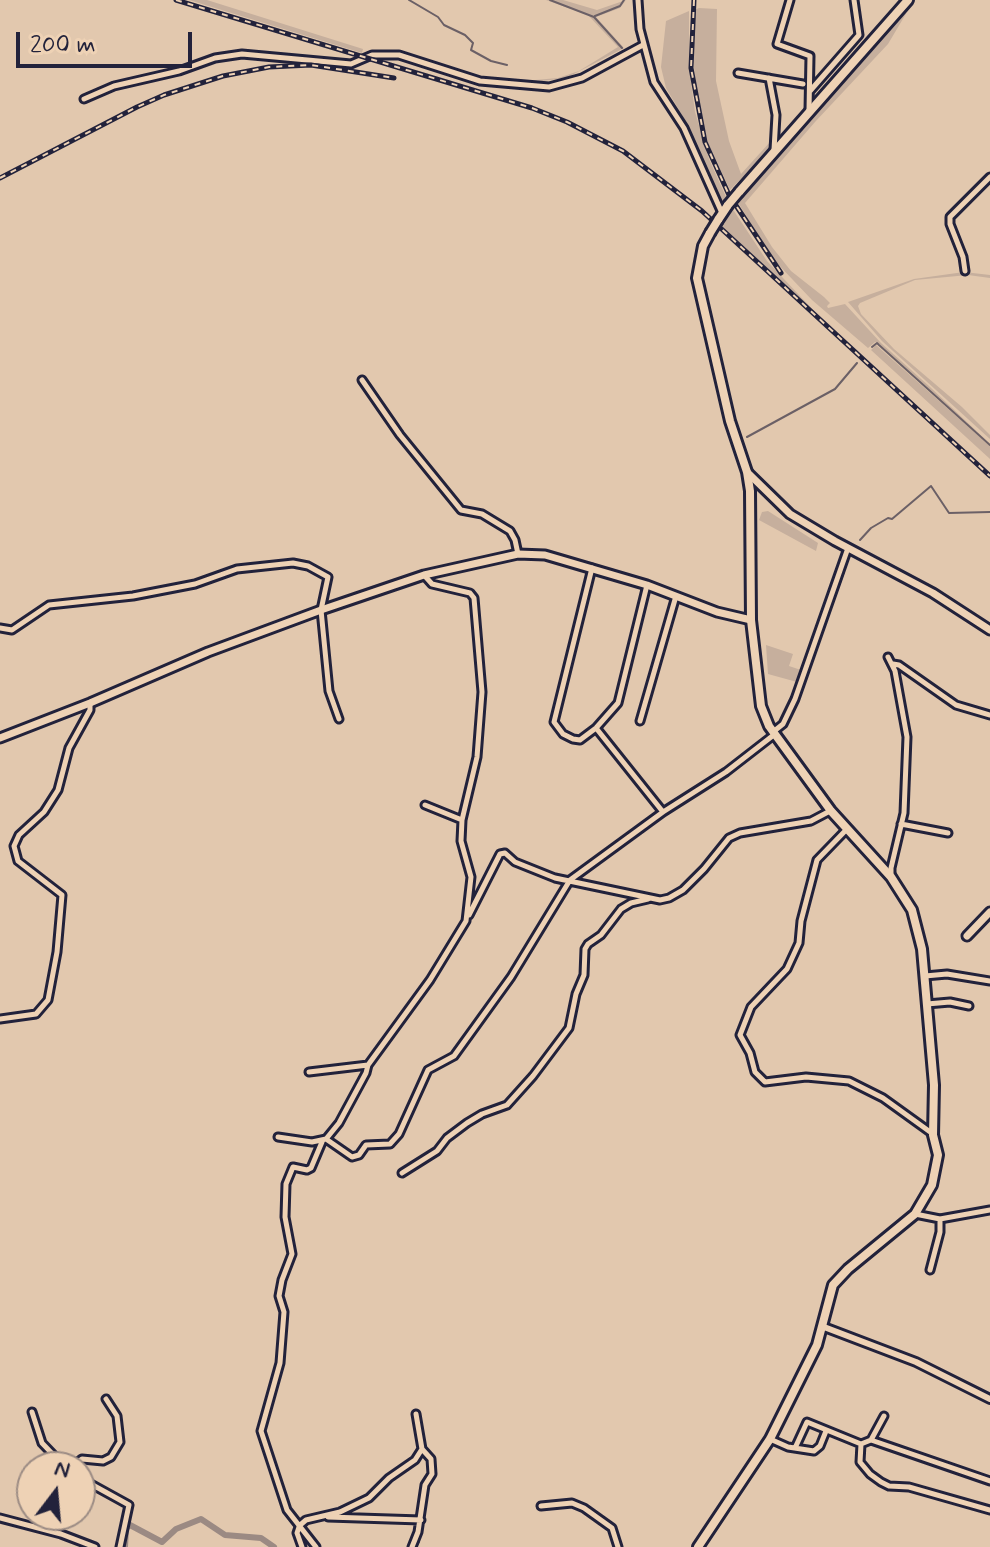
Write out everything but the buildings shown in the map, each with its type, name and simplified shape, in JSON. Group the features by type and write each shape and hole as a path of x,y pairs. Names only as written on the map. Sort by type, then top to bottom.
{"main road":[{"path":"698,1547 770,1439 817,1345 830,1294 837,1280 915,1214 937,1173 925,976 916,923 906,899 891,877 846,830 774,733 764,716 758,695 751,620 747,472 730,421 699,293 698,266 703,246 722,213 908,0"},
{"path":"747,472 790,514 933,593 990,630"},
{"path":"0,738 208,652 321,610 424,575 518,554 545,555 592,568 717,612 751,620"},
{"path":"967,936 990,912"}],"street":[{"path":"638,0 643,45 654,82 684,128 722,213"},
{"path":"790,0 777,44 810,56 809,111"},
{"path":"810,92 859,35 854,0"},
{"path":"84,99 114,86 179,71 215,58 242,54 351,64 372,55 399,55 480,81 549,87 582,78 643,45"},
{"path":"738,73 803,84"},
{"path":"769,78 776,115 774,151"},
{"path":"965,271 950,217 990,177"},
{"path":"362,380 400,435 461,510 482,514 510,531 518,554"},
{"path":"278,1137 324,1140 352,1157 359,1155 366,1145 390,1144 399,1134 428,1070 454,1056 511,977 570,880 663,812 726,772 783,724 795,699 848,548"},
{"path":"0,628 12,630 49,605 133,596 195,584 237,569 293,563 308,566 328,577 321,610 329,691 339,719"},
{"path":"592,568 554,722 563,734 573,739 580,740 596,728 618,703 647,585"},
{"path":"424,575 432,584 470,593 474,598 481,655 481,718 477,757 462,820 461,841 471,877 466,921"},
{"path":"640,721 676,596"},
{"path":"888,657 893,664 907,737 905,795 891,877"},
{"path":"893,664 899,665 956,705 990,715"},
{"path":"0,1019 36,1014 48,1000 57,952 62,895 18,861 14,846 19,835 44,812 58,790 69,748 90,710 90,703"},
{"path":"596,728 663,812"},
{"path":"425,805 462,820"},
{"path":"402,1173 437,1151 447,1138 467,1123 507,1105 533,1076 569,1028 576,994 584,975 585,949 601,935 621,909 631,903 669,898 683,890 729,838 740,833 811,821 831,811"},
{"path":"901,824 948,833"},
{"path":"846,830 817,860 801,921 799,943 787,969 751,1007 740,1035 750,1053 755,1072 765,1082 806,1077 849,1081 883,1098 933,1135"},
{"path":"316,1547 287,1510 261,1431 280,1363 284,1312 279,1296 292,1254 285,1217 286,1184 293,1167 311,1168 324,1140 339,1123 368,1065 430,980 466,921 500,854 505,853 515,862 543,874 649,899"},
{"path":"925,976 947,974 990,981"},
{"path":"927,1004 950,1002 969,1006"},
{"path":"309,1072 368,1065"},
{"path":"915,1214 940,1219 990,1210"},
{"path":"930,1270 940,1232 940,1219"},
{"path":"824,1327 916,1362 990,1399"},
{"path":"96,1460 111,1457 120,1442 117,1416 106,1399"},
{"path":"32,1412 42,1443 50,1451"},
{"path":"412,1547 421,1520 425,1485 432,1474 431,1459 422,1449 416,1414"},
{"path":"795,1448 807,1422 861,1444 871,1440 884,1416"},
{"path":"770,1439 795,1448 818,1450 826,1431"},
{"path":"871,1440 990,1481"},
{"path":"861,1444 859,1456 863,1467 889,1486 909,1487 990,1510"},
{"path":"302,1547 297,1533 306,1520 340,1512 369,1498 389,1478 415,1460 422,1449"},
{"path":"96,1487 129,1505 120,1547"},
{"path":"541,1506 572,1503 584,1508 612,1528 618,1547"},
{"path":"319,1517 421,1520"},
{"path":"0,1518 95,1547"},
{"path":"66,1547 69,1537"}],"shaded area":[{"path":"189,0 207,0 363,49 362,53"},
{"path":"546,0 563,0 597,10 626,0 620,8 596,17 624,48 566,78 524,81 558,78 579,71 618,47 588,15"},
{"path":"913,2 888,44 745,203 772,247 791,271 830,303 828,308 845,304 881,343 990,444 877,342 868,348 812,300 774,260 737,201"},
{"path":"717,9 716,81 729,141 741,174 771,141 775,132 772,147 730,190 708,143 698,102 693,21 694,10"},
{"path":"689,11 689,67 695,112 709,159 726,197 723,200 685,120 666,88 661,67 666,21"},
{"path":"732,208 767,261 816,313 721,225"},
{"path":"964,272 990,275 990,278 968,275 915,280 858,306 861,314 894,349 962,407 990,435 990,439 882,341 848,302 914,279"},
{"path":"876,345 990,446 990,459 871,350"},
{"path":"768,511 818,543 816,551 759,520 762,512"},
{"path":"766,645 793,654 789,666 801,670 797,682 768,674"}],"waterway":[{"path":"409,0 438,17 444,25 465,35 473,43 471,50 491,61 507,65"},
{"path":"550,0 594,17 622,48"},
{"path":"595,16 620,6 624,0"},
{"path":"872,347 877,343 990,445"},
{"path":"747,437 835,389 857,363"},
{"path":"860,540 871,528 888,518 892,519 931,486 949,513 990,512"},
{"path":"799,695 844,572"},
{"path":"791,715 797,701"},
{"path":"125,1547 126,1528 130,1525 162,1542 176,1529 201,1519 225,1535 261,1538 274,1547"},
{"path":"415,1547 419,1542"}],"railway":[{"path":"176,0 532,108 623,151 702,211 990,476"},
{"path":"694,0 691,68 705,142 729,195 781,273"},
{"path":"0,178 137,107 223,76 269,67 311,65 394,78"}]}
